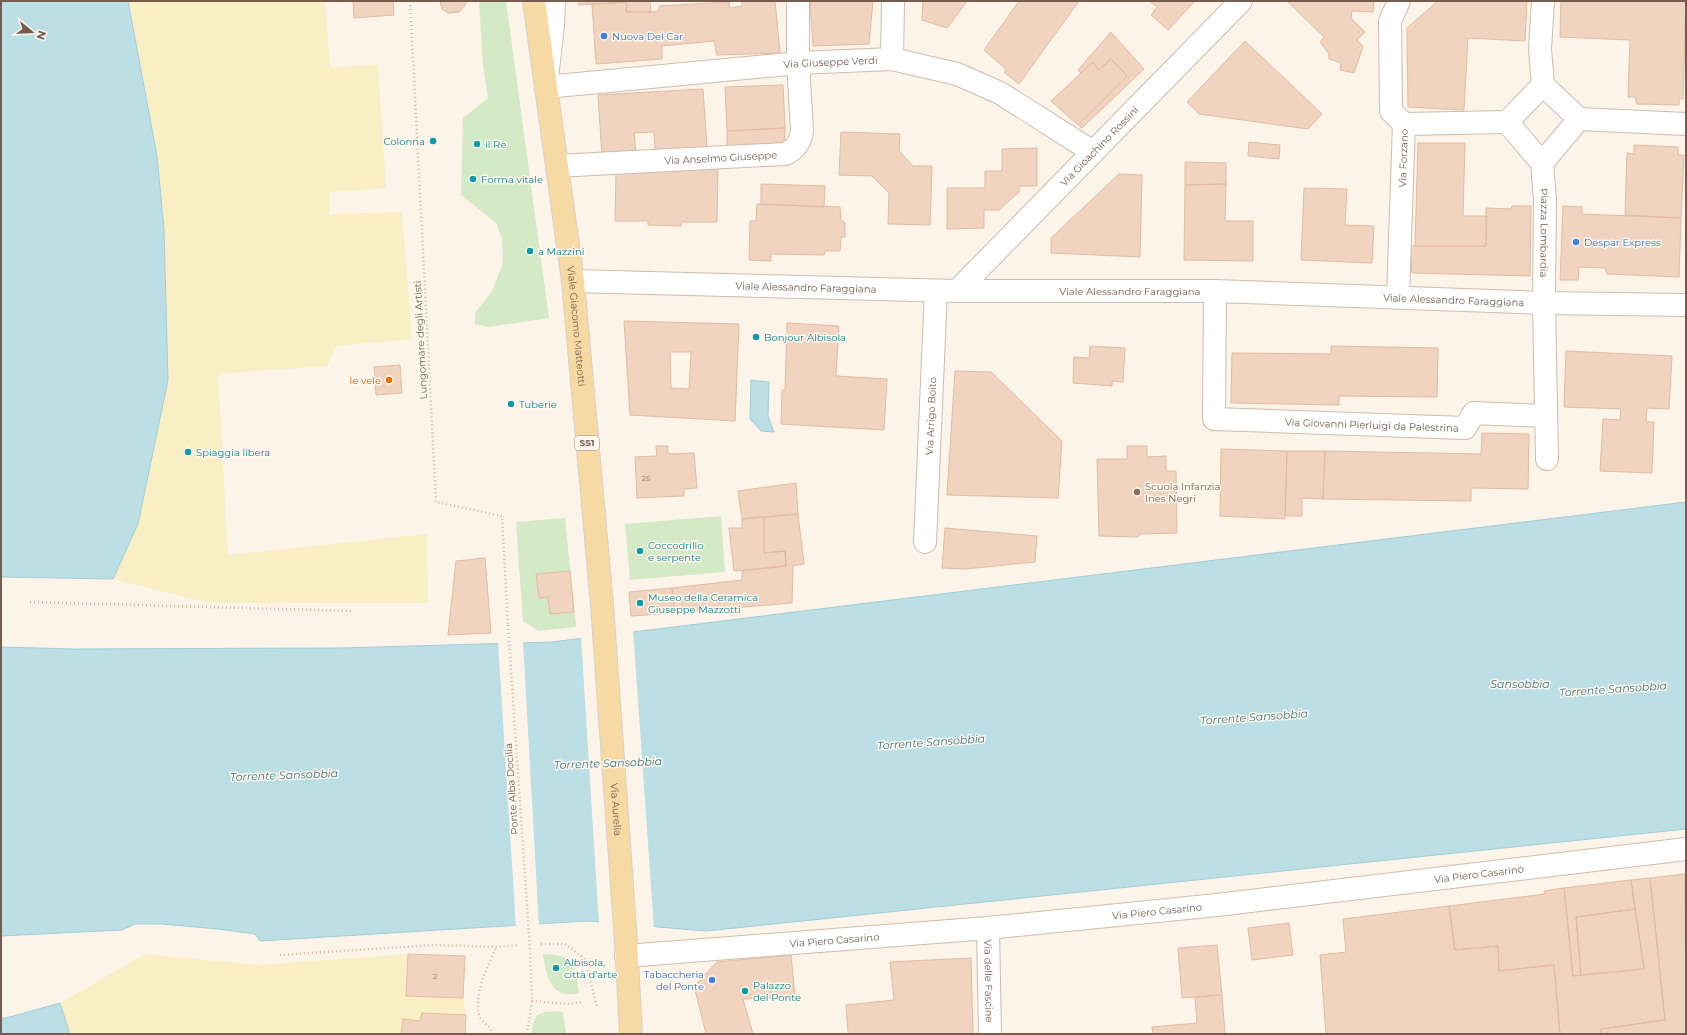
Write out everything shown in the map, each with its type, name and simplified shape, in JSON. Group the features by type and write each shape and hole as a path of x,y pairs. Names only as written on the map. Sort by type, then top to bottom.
{"main road":[{"name":"Viale Giacomo Matteotti","path":"534,1 573,281 602,605"},
{"name":"Via Aurelia","path":"602,605 626,949"},
{"name":"SS1","path":"626,949 631,1034"}],"street":[{"path":"546,86 553,25 554,1"},
{"name":"Via Anselmo Giuseppe","path":"557,166 785,154 792,151 801,138 802,130 798,63 798,1"},
{"path":"892,59 893,1"},
{"name":"Via Gioachino Rossini","path":"946,291 1093,152 1241,1"},
{"name":"Via Forzano","path":"1398,297 1404,124 1391,111 1390,21 1399,1"},
{"path":"1543,1 1540,48 1543,85 1578,119 1686,124"},
{"name":"Via Giuseppe Verdi","path":"546,86 798,63 892,59 957,74 1000,93 1093,152"},
{"path":"1404,124 1507,122 1543,85"},
{"path":"1507,122 1542,163 1578,119"},
{"name":"Piazza Lombardia","path":"1542,163 1545,200 1544,303"},
{"name":"Viale Alessandro Faraggiana","path":"573,281 946,291 1215,291 1544,303 1686,305"},
{"name":"Via Arrigo Boito","path":"924,542 946,291"},
{"name":"Via Giovanni Pierluigi da Palestrina","path":"1215,291 1214,419 1465,428 1474,413 1545,416"},
{"path":"1544,303 1546,459"},
{"name":"Via Piero Casarino","path":"626,949 988,928 1217,905 1686,849"},
{"name":"Via delle Fascine","path":"988,928 990,1034"}],"path":[{"name":"Lungomare degli Artisti","path":"410,1 436,502 502,516 508,625"},
{"path":"30,602 353,611"},
{"name":"Ponte Alba Docilia","path":"508,625 530,951 532,1002 527,1034"},
{"path":"540,944 565,944 584,958 597,1006"},
{"path":"280,955 434,945 496,947 517,946"},
{"path":"494,1034 479,1016 478,1002 487,969 496,947"},
{"path":"532,1002 567,1004 582,1002"}],"green space":[{"path":"479,1 506,1 549,318 489,327 475,324 475,313 491,293 503,263 502,239 496,223 461,195 463,118 488,98 483,66"},
{"path":"721,516 725,572 630,580 625,524"},
{"path":"565,518 576,627 538,631 523,621 516,522"},
{"path":"543,954 561,956 572,963 579,993 568,994 555,989 548,978"},
{"path":"545,1012 563,1012 566,1034 532,1034 532,1026 537,1015"}],"sand":[{"path":"128,1 325,1 330,67 378,65 386,188 330,192 329,214 402,212 412,339 336,346 327,366 218,374 228,555 427,534 428,603 208,603 113,579 138,524 168,380 164,230 157,156"},
{"path":"145,954 259,965 408,954 465,956 463,998 466,1015 465,1034 71,1034 60,1003"}],"water":[{"path":"1,1 128,1 157,156 164,230 168,380 138,524 113,579 1,577"},
{"path":"751,380 769,382 768,416 774,432 761,431 750,419"},
{"name":"Sansobbia","path":"1686,502 1686,829 706,931 587,921 260,941 255,934 161,924 135,924 122,930 1,936 1,647 72,649 341,648 552,642"},
{"path":"60,1003 70,1034 1,1034 1,1018 6,1018"}],"pier":[{"path":"633,630 654,929 599,924 581,637"},
{"path":"523,641 539,926 516,928 498,642"}],"building":[{"path":"353,1 393,1 394,15 354,18"},
{"path":"440,1 466,1 466,4 459,12 448,13 442,9"},
{"path":"579,1 650,1 651,12 626,12 627,2 579,5"},
{"path":"742,1 775,1 780,53 717,55 714,41 662,46 662,59 596,64 592,4 627,2 626,12 651,12 659,11 659,6 729,2 730,8 742,6"},
{"path":"810,1 873,1 869,44 813,46"},
{"path":"923,1 967,1 947,28 922,20"},
{"path":"1019,1 1079,1 1019,84 1005,73 1005,68 984,50"},
{"path":"1149,1 1195,1 1168,30 1151,15 1157,7"},
{"path":"1287,1 1374,1 1373,12 1352,11 1351,18 1365,32 1357,40 1363,46 1354,73 1340,70 1341,63 1329,59 1329,54 1320,42 1324,37"},
{"path":"1438,1 1527,1 1525,41 1468,38 1464,110 1408,107 1407,28"},
{"path":"1561,1 1686,1 1683,99 1679,99 1679,105 1637,104 1635,97 1628,97 1630,40 1560,37"},
{"path":"1111,32 1144,69 1082,128 1078,125 1127,76 1111,59 1099,70 1093,62 1081,73 1078,70"},
{"path":"1245,41 1322,114 1308,129 1199,114 1187,102"},
{"path":"1111,59 1127,76 1078,125 1051,101 1093,62 1099,70"},
{"path":"783,85 785,128 727,131 725,87"},
{"path":"703,89 707,149 655,152 654,132 634,133 636,153 602,156 598,95"},
{"path":"785,128 785,145 727,146 727,131"},
{"path":"841,132 900,134 899,151 913,166 932,166 930,225 888,224 889,193 872,176 839,175"},
{"path":"1249,142 1280,145 1279,159 1248,156"},
{"path":"1418,143 1465,143 1463,216 1487,216 1486,246 1415,246"},
{"path":"1634,145 1678,147 1678,155 1684,155 1681,218 1625,215 1627,153 1634,154"},
{"path":"1037,148 1037,186 1019,186 1019,192 999,210 984,210 984,228 947,229 947,188 985,188 985,171 1002,171 1002,149"},
{"path":"1185,162 1226,163 1226,184 1185,185"},
{"path":"718,166 717,222 682,222 681,226 648,225 648,221 615,221 616,172"},
{"path":"1119,174 1142,175 1140,257 1051,253 1051,238"},
{"path":"761,184 825,186 824,207 761,204"},
{"path":"1226,184 1225,221 1253,221 1253,261 1184,260 1185,185"},
{"path":"1304,188 1347,189 1345,225 1374,226 1372,263 1301,260"},
{"path":"757,204 840,207 841,220 845,223 845,237 841,237 840,251 825,251 824,255 771,254 771,261 749,260 750,221 756,221"},
{"path":"1512,206 1531,206 1530,276 1412,273 1409,246 1486,246 1486,208 1511,209"},
{"path":"1563,206 1582,207 1582,214 1681,218 1679,277 1607,274 1605,268 1579,267 1578,280 1560,280"},
{"path":"624,321 739,324 735,421 630,415","holes":["670,352 691,352 689,389 671,388"]},
{"path":"787,323 839,326 836,376 887,379 884,430 781,424 782,390 785,390"},
{"path":"1090,346 1125,348 1123,382 1112,381 1112,386 1073,383 1074,357 1089,358"},
{"path":"1331,346 1438,348 1437,397 1339,396 1339,405 1231,403 1232,353 1331,354"},
{"path":"1566,351 1672,356 1669,409 1647,408 1646,422 1654,422 1652,473 1600,471 1603,419 1620,420 1621,409 1564,407"},
{"path":"400,365 402,393 376,395 374,367"},
{"path":"955,371 991,372 1062,441 1058,498 947,495"},
{"path":"1482,433 1529,434 1528,489 1471,488 1471,501 1323,499 1325,451 1481,454"},
{"path":"656,446 668,446 668,454 694,453 697,488 684,489 684,496 637,498 635,457 657,456"},
{"path":"1127,446 1147,446 1147,457 1166,456 1166,471 1176,471 1177,533 1140,534 1138,537 1099,536 1097,459 1127,459"},
{"path":"1221,449 1287,451 1285,519 1220,516"},
{"path":"1287,451 1325,451 1323,499 1302,498 1302,516 1285,516"},
{"path":"796,483 798,514 742,519 738,491"},
{"path":"798,514 804,564 793,566 792,603 674,613 672,588 742,580 742,571 786,566 785,551 764,553 764,517"},
{"path":"764,517 764,553 785,551 786,566 734,571 729,528 742,528 742,519"},
{"path":"945,528 1037,536 1035,562 965,569 942,568"},
{"path":"485,558 491,633 448,635 456,561"},
{"path":"570,571 574,612 550,614 548,597 539,598 536,574"},
{"path":"672,588 674,613 631,616 629,592"},
{"path":"1685,874 1686,1034 1601,1034 1601,1029 1665,1020 1650,878"},
{"path":"1650,878 1665,1020 1601,1029 1601,1034 1560,1034 1554,965 1499,971 1498,946 1455,950 1449,906 1545,894 1544,891 1564,888 1573,976 1644,969 1631,880"},
{"path":"1631,880 1635,909 1576,917 1581,975 1573,976 1564,888"},
{"path":"1449,906 1455,950 1498,946 1499,971 1554,965 1560,1034 1326,1034 1320,955 1346,952 1343,919"},
{"path":"1635,909 1644,969 1581,975 1576,917"},
{"path":"1289,923 1293,955 1252,960 1248,928"},
{"path":"1217,945 1222,995 1182,998 1178,948"},
{"path":"408,954 465,956 463,998 406,996"},
{"name":"Palazzo del Ponte","path":"791,955 795,997 743,999 753,1034 706,1034 694,986 717,962"},
{"path":"971,958 973,1034 848,1034 846,1005 894,1000 890,962"},
{"path":"1222,995 1225,1034 1153,1034 1152,1027 1197,1023 1195,997"},
{"path":"422,1013 466,1015 465,1034 401,1034 403,1019 420,1021"}],"place":[{"name":"Nuova Del Car","path":"604,36"},
{"name":"Colonna","path":"433,141"},
{"name":"il Re","path":"477,144"},
{"name":"Forma vitale","path":"473,179"},
{"name":"Despar Express","path":"1576,242"},
{"name":"a Mazzini","path":"530,251"},
{"name":"Bonjour Albisola","path":"756,337"},
{"name":"le vele","path":"389,380"},
{"name":"Tuberie","path":"511,404"},
{"name":"Spiaggia libera","path":"188,452"},
{"name":"Scuola Infanzia Ines Negri","path":"1137,492"},
{"name":"Coccodrillo e serpente","path":"640,551"},
{"name":"Museo della Ceramica Giuseppe Mazzotti","path":"640,603"},
{"name":"Albisola, città d'arte","path":"556,968"},
{"name":"Tabaccheria del Ponte","path":"712,980"},
{"name":"Palazzo del Ponte","path":"745,991"}],"water label":[{"name":"Torrente Sansobbia","path":"1613,689"},
{"name":"Torrente Sansobbia","path":"1254,717"},
{"name":"Torrente Sansobbia","path":"931,742"},
{"name":"Torrente Sansobbia","path":"608,763"},
{"name":"Torrente Sansobbia","path":"284,775"}]}
